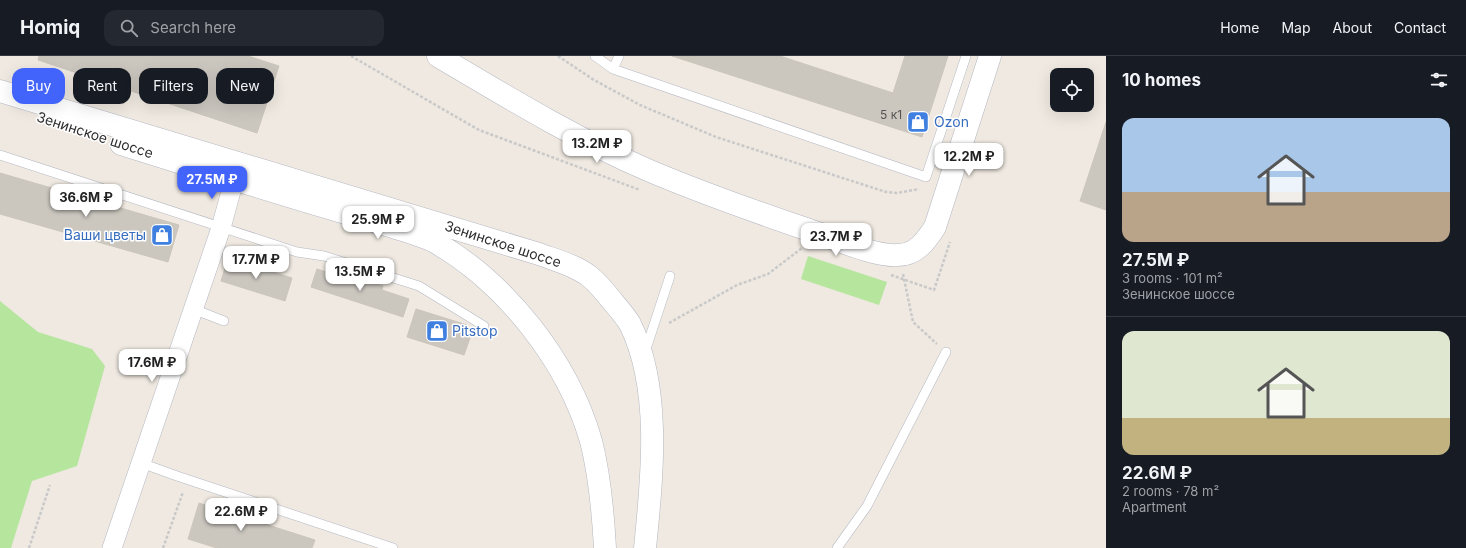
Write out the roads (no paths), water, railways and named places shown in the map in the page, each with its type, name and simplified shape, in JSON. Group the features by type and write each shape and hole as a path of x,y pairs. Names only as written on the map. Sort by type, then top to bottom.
{"main road":[{"path":"438,56 543,118 650,171 760,213 838,240 883,255 900,256 913,252 925,242 935,227 990,56"},
{"name":"Зенинское шоссе","path":"0,91 539,254 572,266 588,276 605,291 629,324 643,359 650,404 653,454 645,548"},
{"name":"Зенинское шоссе","path":"0,105 234,180 401,229 433,241 468,265 512,305 535,333 558,366 590,440 599,479 605,548"}],"street":[{"path":"112,548 221,228 234,180"}],"lane":[{"path":"595,56 613,69 926,177 966,56"},
{"path":"613,69 619,56"},
{"path":"0,155 297,252 324,256 419,286 484,326"},
{"path":"643,359 670,276"},
{"path":"193,309 224,321"},
{"path":"837,548 867,506 946,352"},
{"path":"141,463 393,548"}],"place":[{"name":"Ozon","path":"918,122"},
{"name":"Ваши цветы","path":"162,235"},
{"name":"Pitstop","path":"437,331"}]}
